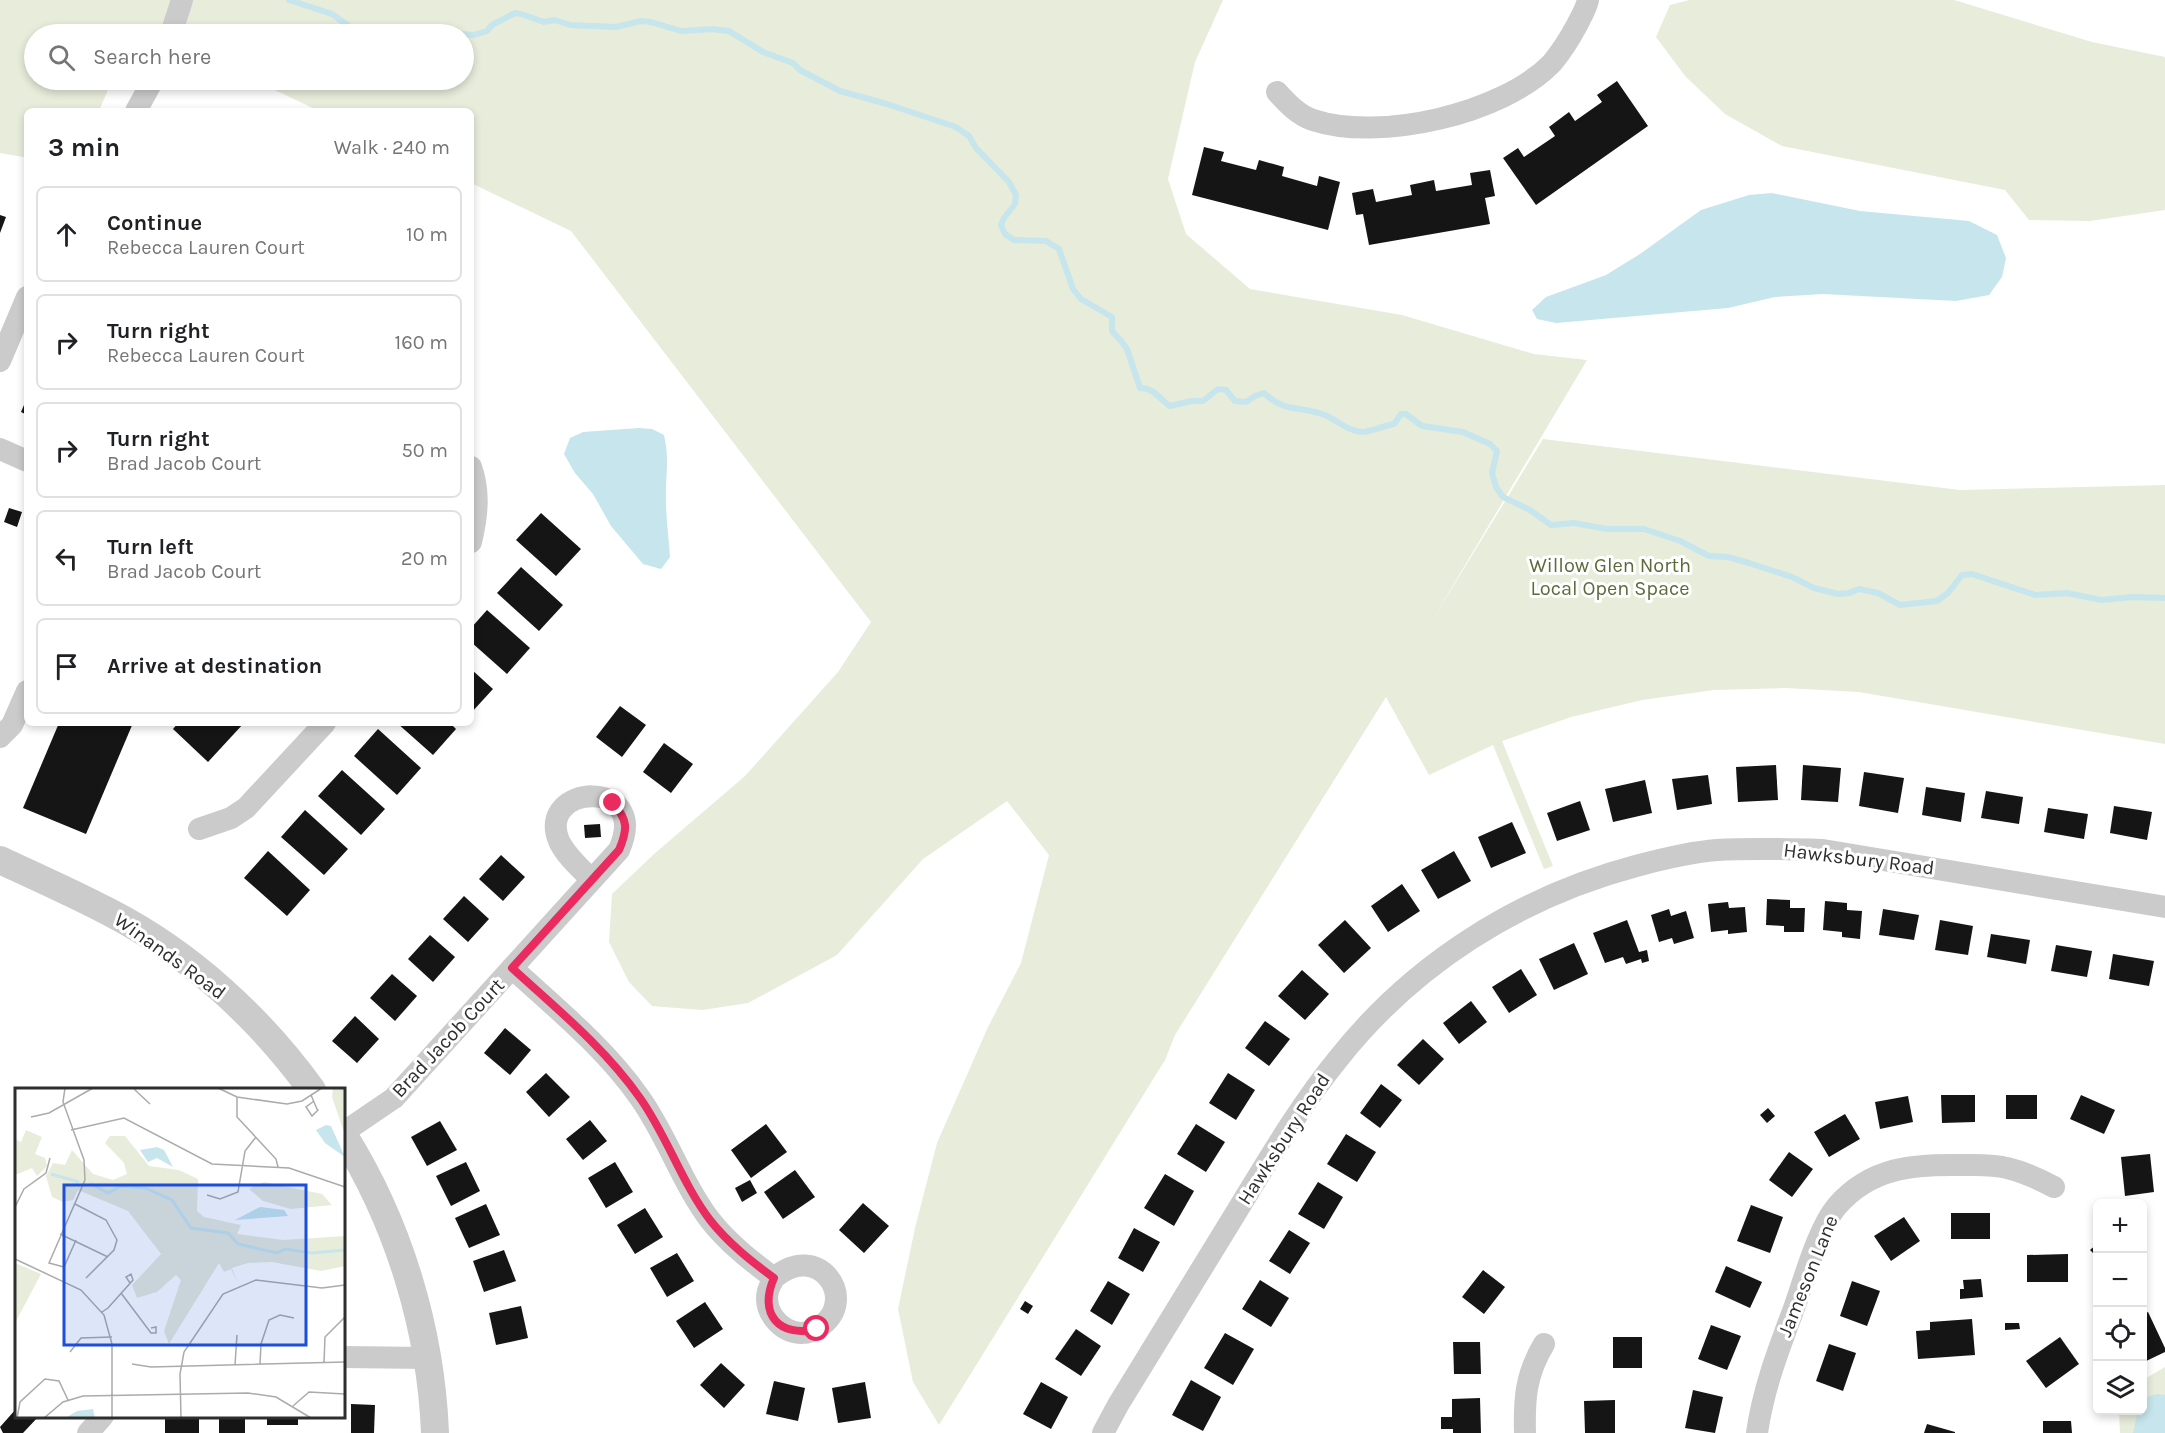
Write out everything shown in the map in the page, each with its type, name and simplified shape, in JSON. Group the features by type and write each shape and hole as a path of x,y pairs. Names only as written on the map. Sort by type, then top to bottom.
{"street":[{"path":"174,24 182,0"},
{"path":"1277,92 1292,107 1310,119 1334,125 1393,126 1417,123 1470,110 1499,98 1529,81 1551,63 1569,41 1588,0"},
{"path":"138,108 148,90"},
{"path":"0,361 24,304"},
{"path":"0,449 24,459"},
{"path":"474,480 477,509 474,526"},
{"path":"0,737 12,725 24,698"},
{"path":"200,829 231,818 246,808 322,726"},
{"name":"Hawksbury Road","path":"1103,1433 1299,1110 1339,1057 1377,1014 1422,972 1467,940 1513,913 1560,891 1650,862 1714,850 1768,848 1833,852 2165,906"},
{"name":"Winands Road","path":"0,860 113,914 189,964 231,999 261,1029 311,1088"},
{"name":"Brad Jacob Court","path":"345,1133 394,1098 592,880"},
{"path":"512,968 620,1071 642,1100 710,1220 732,1243 774,1278"},
{"path":"345,1136 358,1159 400,1254 417,1308 435,1433"},
{"name":"Jameson Lane","path":"1757,1433 1769,1377 1822,1231 1836,1207 1855,1189 1877,1175 1928,1164 2007,1167 2029,1174 2054,1187"},
{"path":"1525,1433 1526,1390 1533,1363 1545,1344"},
{"path":"345,1357 426,1358"},
{"path":"88,1433 101,1418"}],"green space":[{"name":"Willow Glen North Local Open Space","path":"0,0 1223,0 1195,62 1168,179 1186,234 1250,289 1402,315 1534,354 1587,360 1430,624 1543,439 1960,490 2165,485 2165,744 1859,692 1786,688 1714,690 1642,700 1571,717 1502,741 1553,866 1544,869 1493,745 1429,775 1386,697 1175,1035 1165,1060 939,1425 913,1382 898,1309 915,1228 937,1143 988,1027 1021,963 1049,855 1007,801 923,859 837,955 748,1003 702,1010 652,1006 629,982 609,942 612,894 654,854 745,776 838,672 871,622 571,231 474,184 474,108 313,108 273,90 474,90 474,24 24,24 24,90 108,90 100,108 24,108 24,157 0,153"},
{"path":"1689,0 1954,0 2092,42 2165,57 2165,210 2090,221 2029,220 2005,190 1782,146 1725,114 1685,76 1656,37 1670,5"},
{"path":"2165,1367 2165,1433 2120,1433 2119,1415 2147,1415 2147,1378"}],"water":[{"path":"1772,193 1860,211 1969,221 1997,235 2006,258 2002,277 1989,295 1956,301 1823,294 1775,297 1728,308 1556,323 1537,319 1532,310 1546,297 1606,275 1640,254 1701,210 1749,195"},
{"path":"652,429 664,435 666,445 666,508 670,557 661,569 643,564 611,526 593,494 575,473 564,454 570,438 583,432"},
{"path":"2157,1394 2165,1395 2165,1433 2133,1433 2137,1415 2147,1415 2147,1397"}],"building":[{"path":"1617,81 1648,126 1536,205 1503,158 1518,148 1524,157 1555,136 1549,127 1569,112 1575,121 1602,102 1597,95"},
{"path":"1204,147 1224,152 1221,161 1256,170 1259,160 1284,167 1282,176 1317,186 1319,176 1340,182 1328,230 1192,195"},
{"path":"1490,170 1495,196 1485,198 1490,224 1369,245 1363,214 1356,215 1352,193 1373,189 1376,202 1412,195 1410,185 1434,180 1436,191 1472,185 1470,173"},
{"path":"0,215 6,217 0,233"},
{"path":"9,508 22,512 17,527 4,522"},
{"path":"541,513 581,549 556,576 516,540"},
{"path":"521,567 563,605 539,631 497,593"},
{"path":"487,610 530,648 507,674 474,645 474,625"},
{"path":"474,672 493,689 474,710"},
{"path":"620,706 646,725 622,757 596,737"},
{"path":"58,726 132,726 86,834 23,808"},
{"path":"176,726 241,726 208,762 173,729"},
{"path":"400,726 453,726 456,729 433,755"},
{"path":"378,729 421,768 397,795 354,756"},
{"path":"664,743 693,764 671,793 643,772"},
{"path":"1776,765 1778,800 1738,802 1736,767"},
{"path":"1803,765 1841,768 1838,802 1801,800"},
{"path":"342,770 385,809 361,835 318,796"},
{"path":"1864,772 1904,778 1898,813 1859,806"},
{"path":"1708,775 1712,804 1677,810 1672,779"},
{"path":"1645,780 1652,813 1613,822 1605,789"},
{"path":"1926,787 1965,793 1961,822 1922,815"},
{"path":"1986,791 2023,797 2019,824 1981,818"},
{"path":"1580,801 1590,830 1557,841 1547,813"},
{"path":"2114,806 2152,812 2147,840 2110,833"},
{"path":"2048,808 2088,814 2084,839 2044,832"},
{"path":"305,810 348,849 324,875 281,837"},
{"path":"1512,822 1526,853 1491,868 1478,837"},
{"path":"600,824 601,837 585,838 584,825"},
{"path":"268,851 310,890 287,916 244,878"},
{"path":"1454,851 1471,881 1438,899 1421,870"},
{"path":"501,855 525,877 503,901 479,879"},
{"path":"1402,884 1420,911 1388,932 1371,906"},
{"path":"464,896 489,919 468,942 443,919"},
{"path":"1767,899 1790,900 1790,908 1805,908 1804,932 1784,932 1784,926 1766,925"},
{"path":"1825,901 1847,903 1847,910 1862,911 1860,939 1842,937 1842,932 1823,930"},
{"path":"1728,902 1729,908 1745,907 1747,932 1728,934 1728,930 1711,932 1708,904"},
{"path":"1669,909 1671,916 1686,911 1694,938 1674,944 1672,938 1659,942 1651,915"},
{"path":"1883,909 1919,915 1914,940 1879,935"},
{"path":"1345,920 1371,948 1344,973 1318,945"},
{"path":"1627,920 1639,952 1647,950 1649,961 1642,963 1641,959 1626,964 1623,957 1605,963 1593,933"},
{"path":"1940,920 1973,926 1968,955 1935,950"},
{"path":"1991,934 2030,940 2026,964 1987,957"},
{"path":"430,935 455,957 433,982 408,959"},
{"path":"1574,943 1588,974 1554,990 1539,959"},
{"path":"2056,945 2092,951 2087,977 2051,971"},
{"path":"2113,954 2154,961 2149,986 2109,979"},
{"path":"1521,969 1537,995 1509,1013 1492,987"},
{"path":"1302,970 1329,994 1305,1020 1278,996"},
{"path":"392,974 417,996 395,1021 370,998"},
{"path":"1471,1001 1487,1022 1459,1044 1443,1023"},
{"path":"355,1016 379,1039 357,1063 332,1041"},
{"path":"1265,1021 1290,1039 1269,1066 1245,1048"},
{"path":"505,1028 531,1050 510,1075 484,1053"},
{"path":"1423,1039 1444,1059 1419,1085 1397,1065"},
{"path":"546,1073 570,1097 549,1117 526,1092"},
{"path":"1228,1073 1255,1090 1236,1120 1209,1103"},
{"path":"1381,1084 1402,1100 1380,1128 1360,1113"},
{"path":"1941,1095 1975,1095 1975,1122 1942,1123"},
{"path":"2006,1095 2037,1095 2037,1119 2006,1119"},
{"path":"2081,1095 2115,1110 2104,1134 2070,1119"},
{"path":"1908,1096 1913,1122 1880,1129 1875,1102"},
{"path":"1768,1108 1775,1116 1767,1123 1760,1115"},
{"path":"1845,1114 1860,1139 1829,1157 1814,1132"},
{"path":"590,1120 607,1141 583,1160 566,1139"},
{"path":"440,1121 457,1150 427,1166 411,1137"},
{"path":"766,1124 787,1152 751,1178 731,1150"},
{"path":"1196,1124 1225,1142 1206,1172 1177,1154"},
{"path":"1346,1134 1376,1152 1357,1182 1327,1164"},
{"path":"1789,1152 1813,1169 1792,1197 1769,1180"},
{"path":"2150,1154 2154,1192 2125,1196 2121,1157"},
{"path":"466,1162 480,1191 451,1206 436,1176"},
{"path":"615,1162 633,1192 606,1208 588,1178"},
{"path":"795,1170 815,1197 783,1219 764,1192"},
{"path":"1165,1174 1194,1191 1174,1226 1144,1208"},
{"path":"750,1180 757,1193 742,1202 735,1188"},
{"path":"1318,1182 1343,1197 1324,1229 1298,1214"},
{"path":"863,1203 889,1226 864,1253 839,1230"},
{"path":"486,1204 500,1235 469,1248 455,1218"},
{"path":"1751,1205 1783,1217 1770,1253 1737,1241"},
{"path":"645,1208 663,1237 635,1254 617,1225"},
{"path":"1951,1213 1990,1213 1990,1239 1951,1239"},
{"path":"1904,1217 1920,1241 1891,1261 1874,1236"},
{"path":"1134,1228 1160,1242 1143,1272 1118,1258"},
{"path":"1289,1230 1310,1243 1290,1274 1269,1261"},
{"path":"504,1250 516,1281 484,1292 473,1261"},
{"path":"677,1253 694,1281 667,1297 650,1268"},
{"path":"2068,1254 2068,1282 2027,1282 2027,1255"},
{"path":"1726,1266 1762,1282 1750,1308 1715,1292"},
{"path":"1483,1270 1505,1287 1484,1314 1462,1297"},
{"path":"1981,1279 1983,1297 1960,1299 1960,1289 1964,1289 1963,1280"},
{"path":"1260,1280 1289,1298 1271,1327 1242,1309"},
{"path":"1108,1281 1130,1294 1112,1325 1090,1311"},
{"path":"1852,1281 1880,1291 1867,1326 1840,1316"},
{"path":"1025,1301 1033,1306 1028,1314 1020,1309"},
{"path":"705,1302 723,1329 694,1348 676,1321"},
{"path":"521,1306 528,1338 496,1345 489,1313"},
{"path":"2147,1312 2165,1352 2147,1361"},
{"path":"1972,1319 1975,1355 1918,1359 1916,1331 1930,1330 1930,1322"},
{"path":"2005,1323 2019,1323 2020,1329 2005,1330"},
{"path":"1711,1325 1741,1336 1727,1370 1698,1359"},
{"path":"1076,1329 1101,1346 1081,1376 1055,1359"},
{"path":"1225,1333 1254,1349 1233,1385 1204,1368"},
{"path":"1613,1337 1642,1337 1642,1368 1613,1368"},
{"path":"2060,1337 2079,1364 2046,1388 2026,1361"},
{"path":"1453,1342 1480,1342 1481,1374 1454,1374"},
{"path":"1829,1344 1856,1353 1843,1391 1816,1381"},
{"path":"721,1363 745,1385 724,1408 700,1385"},
{"path":"1191,1380 1221,1397 1203,1431 1172,1415"},
{"path":"774,1381 805,1388 798,1421 766,1414"},
{"path":"865,1382 871,1418 838,1423 832,1388"},
{"path":"1041,1382 1068,1397 1051,1429 1023,1414"},
{"path":"1693,1390 1723,1397 1715,1433 1685,1428"},
{"path":"1480,1398 1481,1433 1453,1433 1453,1429 1441,1429 1441,1417 1452,1417 1452,1399"},
{"path":"1615,1400 1615,1433 1585,1433 1584,1401"},
{"path":"351,1404 375,1405 374,1433 351,1433"},
{"path":"15,1410 15,1418 37,1418 23,1433 3,1433 0,1427"},
{"path":"165,1418 199,1418 199,1433 165,1433"},
{"path":"219,1418 245,1418 245,1433 219,1433"},
{"path":"267,1418 298,1418 298,1425 267,1425"},
{"path":"2043,1421 2071,1421 2072,1433 2043,1433"},
{"path":"1927,1424 1955,1432 1955,1433 1924,1433"}],"waterway":[{"path":"289,0 332,14 346,24"},
{"path":"474,35 487,31 492,25 515,13 544,22 555,20 570,25 616,27 641,21 681,31 712,29 729,31 763,52 793,63 800,70 840,91 956,127 969,136 976,148 1009,182 1016,195 1015,204 1001,225 1005,234 1014,240 1046,241 1059,249 1073,289 1081,299 1112,317 1112,331 1127,349 1140,388 1153,392 1170,406 1203,401 1218,389 1226,390 1235,401 1246,402 1264,393 1286,407 1316,412 1348,428 1363,432 1394,424 1401,414 1406,414 1422,426 1463,432 1490,444 1497,451 1492,473 1496,487 1503,497 1530,510 1551,525 1574,523 1607,529 1644,529 1680,541 1709,556 1728,557 1749,563 1792,577 1814,588 1838,594 1859,589 1878,593 1900,605 1937,601 1948,593 1962,575 1972,574 2035,595 2067,593 2101,600 2133,597 2165,598"}],"route":[{"path":"613,803 622,814 626,826 619,850 512,968 595,1045 620,1071 642,1100 710,1220 732,1243 774,1278 768,1291 768,1303 772,1316 789,1331 802,1333 817,1329"}]}
